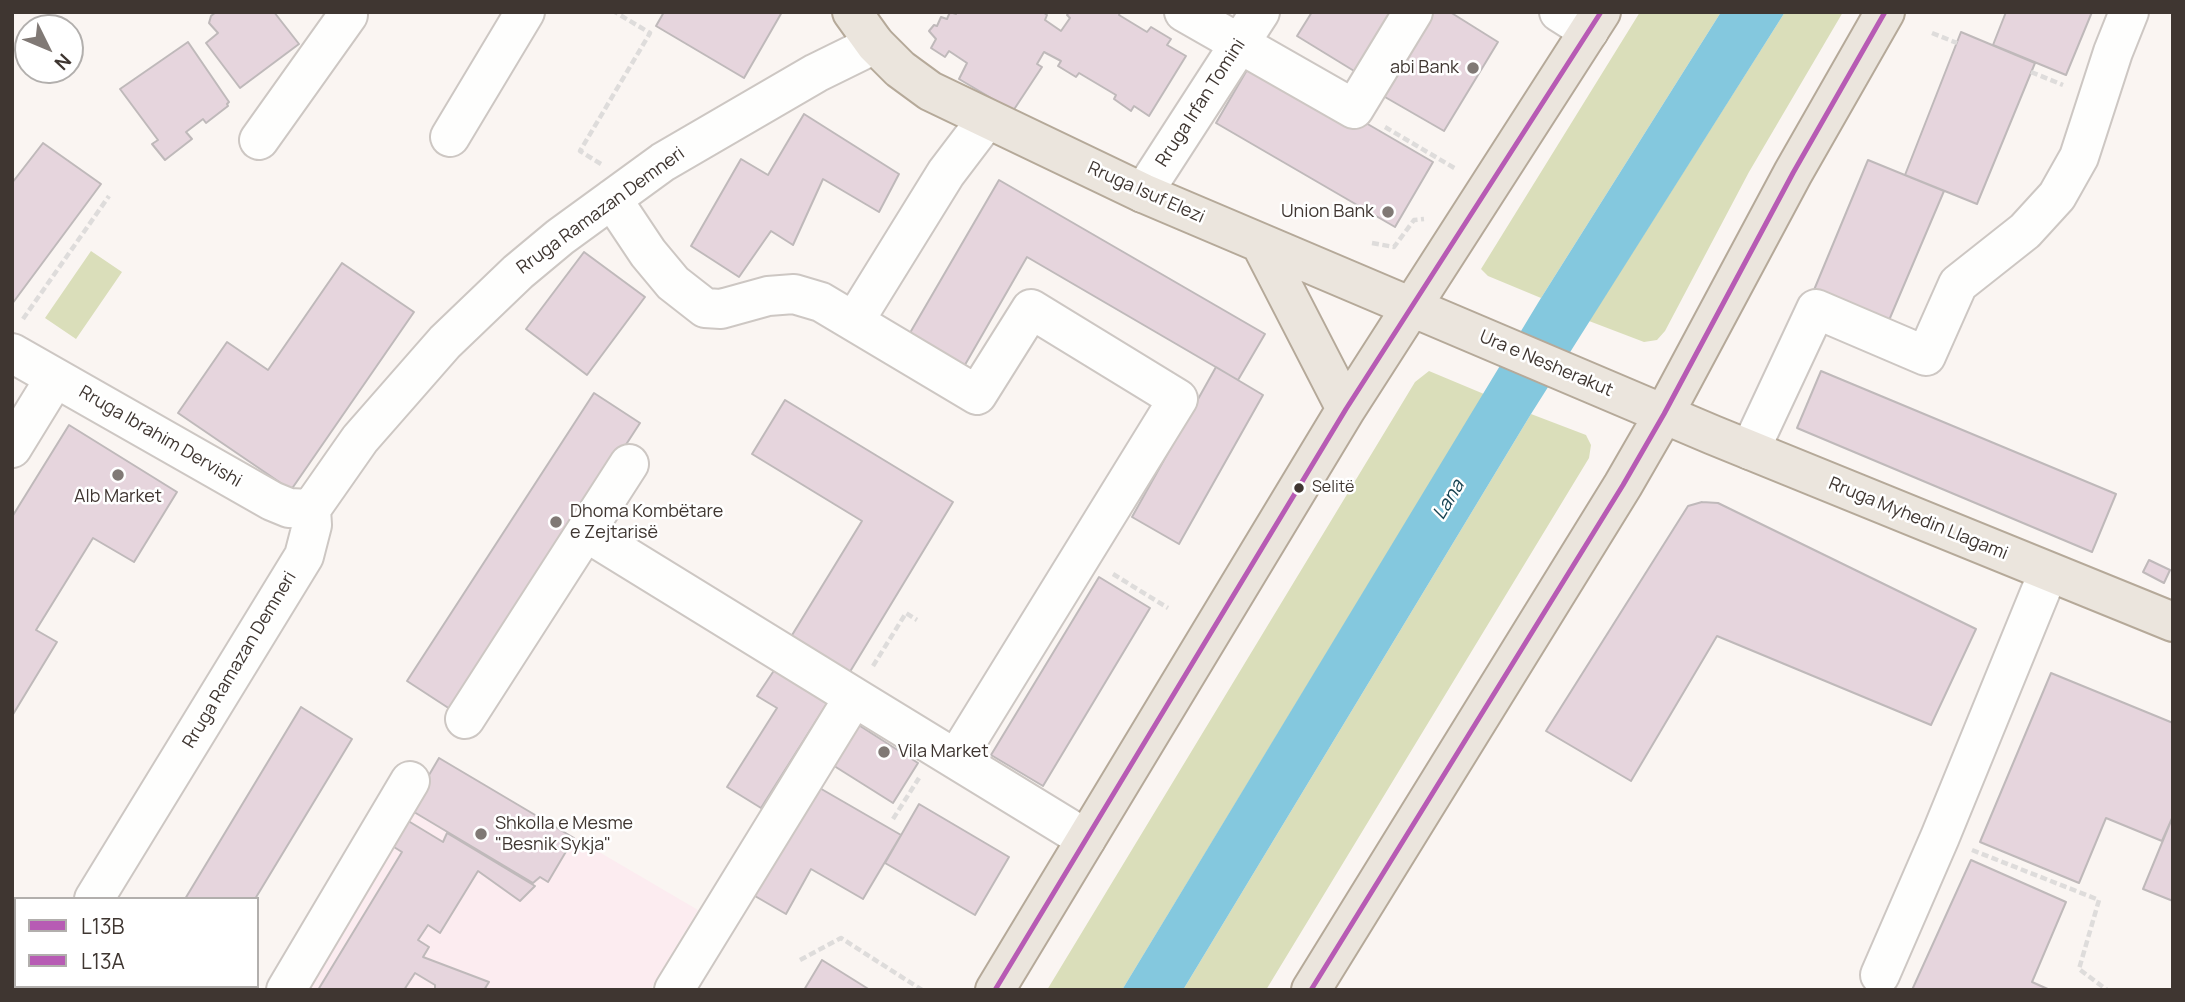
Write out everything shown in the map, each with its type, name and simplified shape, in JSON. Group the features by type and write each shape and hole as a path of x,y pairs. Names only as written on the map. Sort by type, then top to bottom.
{"main road":[{"name":"Rruga Isuf Elezi","path":"852,12 875,44 900,69 930,91 1143,193 1468,330"},
{"path":"1311,990 1591,538 1664,414 1746,257 1885,12"},
{"path":"995,990 1346,409 1488,188 1583,18"},
{"path":"1261,244 1346,409"},
{"name":"Ura e Nesherakut","path":"1468,330 1664,414"},
{"name":"Rruga Myhedin Llagami","path":"1664,414 2173,622"}],"street":[{"path":"259,140 348,15 346,12"},
{"path":"450,137 525,12"},
{"path":"1184,12 1249,28 1354,108 1413,12"},
{"path":"1750,450 1815,309 1926,356 1958,284 2025,231 2057,196 2079,157 2129,12"},
{"name":"Rruga Irfan Tomini","path":"1143,193 1249,28"},
{"name":"Rruga Ramazan Demneri","path":"95,897 304,556 312,525 311,509 360,439 445,342 518,272 560,237 663,162 816,73 875,44"},
{"path":"855,320 946,173 986,119"},
{"path":"612,199 648,253 673,283 705,308 721,309 768,296 794,294 821,302 977,395 1031,309 1178,400 1082,555 947,754"},
{"name":"Rruga Ibrahim Dervishi","path":"16,338 55,378 272,501 289,508 311,509"},
{"path":"12,448 55,378"},
{"path":"465,719 629,464"},
{"path":"586,532 1086,839"},
{"path":"1880,975 1940,837 2048,573"},
{"path":"674,990 854,697"},
{"path":"286,990 410,781"}],"path":[{"path":"580,151 650,33 615,12"},
{"path":"1932,33 1957,43"},
{"path":"1354,108 1488,188"},
{"path":"16,338 109,196"},
{"path":"1372,243 1394,247 1413,220 1428,218"},
{"path":"1082,555 1168,608"},
{"path":"854,697 906,613 917,620"},
{"path":"893,819 947,754"},
{"path":"1940,837 2099,900 2079,969 2107,990"},
{"path":"800,960 841,939 922,990"}],"shaded area":[{"name":"Shkolla e Mesme \"Besnik Sykja\"","path":"439,758 698,910 650,990 301,990"}],"green space":[{"path":"1640,12 1721,12 1541,298 1488,276 1481,269"},
{"path":"1785,12 1843,12 1749,172 1665,331 1657,340 1644,342 1589,321"},
{"path":"91,251 122,272 76,339 45,318"},
{"path":"1429,371 1484,394 1122,990 1047,990 1415,382"},
{"path":"1531,414 1586,435 1591,445 1589,458 1266,990 1183,990"}],"water":[{"name":"Lana","path":"1721,12 1785,12 1531,414 1183,990 1122,990 1541,298"}],"building":[{"path":"216,12 274,12 299,44 240,88 206,43 218,33 209,23"},
{"path":"664,12 782,12 744,78 656,26"},
{"path":"950,12 1043,12 1047,15 1045,20 1061,31 1070,18 1067,15 1069,12 1120,12 1119,15 1147,32 1151,27 1171,39 1167,45 1186,56 1149,116 1134,106 1131,111 1114,99 1116,95 1079,73 1076,77 1058,66 1061,61 1044,52 1037,64 1042,67 1013,111 959,79 967,63 949,51 945,57 931,48 936,39 929,31 934,25 937,26 941,17 947,19"},
{"path":"1312,12 1399,12 1359,74 1297,36"},
{"path":"1429,12 1450,12 1498,42 1444,131 1378,93"},
{"path":"2006,12 2092,12 2066,75 1993,45"},
{"path":"1961,32 2035,63 1977,204 1905,175"},
{"path":"188,42 229,102 228,106 206,123 203,119 186,132 192,139 165,160 152,144 158,140 120,89"},
{"path":"1254,58 1433,162 1395,227 1216,123"},
{"path":"804,114 899,174 879,212 823,179 793,245 771,231 739,277 691,246 741,159 768,175"},
{"path":"43,143 101,184 12,304 12,183"},
{"path":"1868,160 1944,191 1884,332 1809,302"},
{"path":"999,180 1265,334 1238,380 1027,257 962,370 907,338"},
{"path":"584,252 645,297 587,375 526,329"},
{"path":"342,263 414,312 291,490 178,413 227,342 268,370"},
{"path":"1216,367 1263,395 1179,544 1132,517"},
{"path":"1821,371 2116,494 2092,552 1797,428"},
{"path":"594,393 640,423 453,711 407,681"},
{"path":"785,400 953,502 848,675 789,640 862,521 752,454"},
{"path":"69,425 177,492 134,562 93,538 36,630 57,642 12,716 12,517"},
{"path":"1702,502 1718,503 1976,629 1931,725 1717,636 1631,781 1546,731 1688,506"},
{"path":"2149,560 2170,570 2164,583 2143,572"},
{"path":"1099,577 1150,608 1043,786 991,755"},
{"path":"775,669 828,702 761,808 727,787 777,708 757,696"},
{"path":"2051,673 2173,723 2173,816 2162,841 2106,818 2079,883 1980,842"},
{"path":"301,707 352,739 256,897 186,897"},
{"path":"857,724 918,763 893,803 831,764"},
{"path":"439,758 574,838 548,882 540,877 533,883 409,809"},
{"path":"811,783 901,835 863,899 811,869 786,914 748,892"},
{"path":"919,804 1009,857 975,915 885,863"},
{"path":"2173,816 2173,901 2143,889"},
{"path":"405,819 443,842 447,833 535,886 520,901 478,871 440,933 428,925 418,940 429,947 423,957 489,982 484,990 435,990 435,985 415,973 404,990 318,990 402,852 389,844"},
{"path":"1971,860 2066,902 2032,982 2050,990 1912,990"},
{"path":"12,937 14,988 103,990 12,990"},
{"path":"822,960 870,990 804,990"},
{"path":"172,988 201,988 200,990"}],"transit line":[{"name":"L13B","path":"995,990 1346,409 1601,12"},
{"name":"L13A","path":"1311,990 1623,485 1793,173 1885,12"}],"place":[{"name":"abi Bank","path":"1473,68"},
{"name":"Union Bank","path":"1388,212"},
{"name":"Alb Market","path":"118,475"},
{"name":"Selitë","path":"1299,488"},
{"name":"Dhoma Kombëtare e Zejtarisë","path":"556,522"},
{"name":"Vila Market","path":"884,752"},
{"name":"Shkolla e Mesme \"Besnik Sykja\"","path":"481,834"}]}
